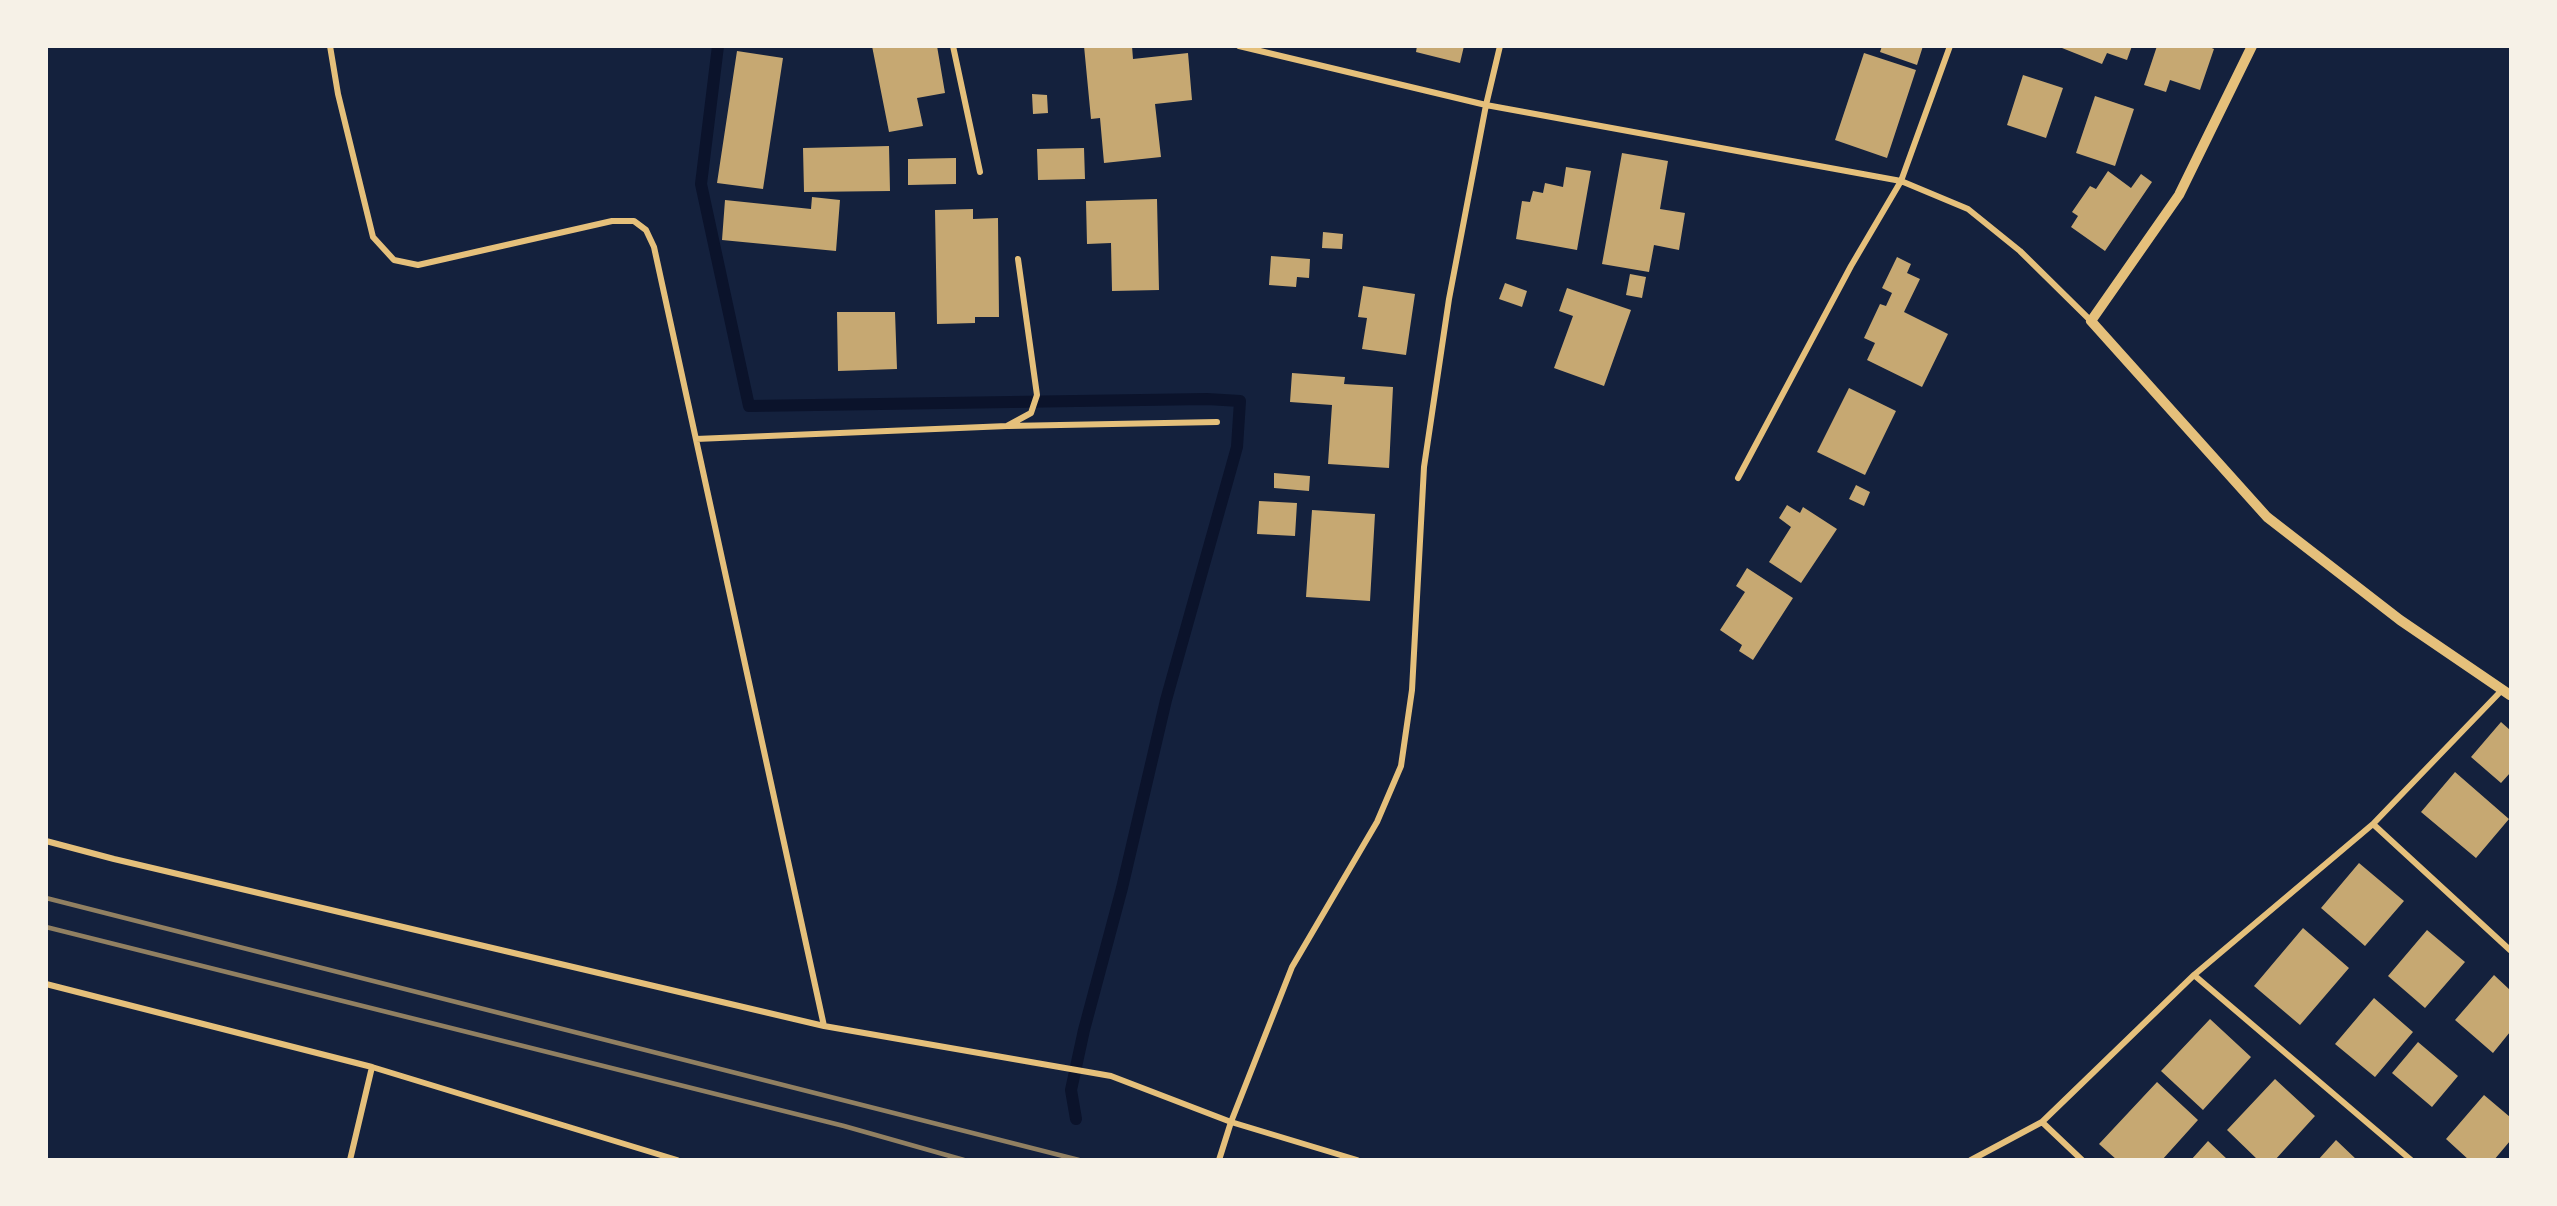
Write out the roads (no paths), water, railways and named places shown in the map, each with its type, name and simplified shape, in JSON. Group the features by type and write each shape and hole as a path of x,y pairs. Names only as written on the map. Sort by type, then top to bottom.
{"street":[{"path":"330,46 338,94 373,237 394,260 418,265 612,221 634,220 646,230 654,247 824,1026"},
{"path":"953,46 980,172"},
{"path":"1239,46 1486,105 1901,181 1968,209 2020,251 2091,321 2267,517 2400,620 2506,693 2373,824 2194,975 2042,1122 1971,1160"},
{"path":"1219,1160 1231,1122 1292,967 1377,822 1401,766 1412,690 1424,467 1449,299 1486,105 1500,46"},
{"path":"1738,478 1851,266 1901,181 1950,46"},
{"path":"2091,321 2179,195 2252,46"},
{"path":"1007,426 1031,413 1037,395 1018,259"},
{"path":"696,439 1007,426 1217,422"},
{"path":"2373,824 2511,950"},
{"path":"46,841 824,1026 1110,1076 1231,1122 1357,1160"},
{"path":"2194,975 2411,1160"},
{"path":"46,984 372,1067 677,1160"},
{"path":"350,1160 372,1067"},
{"path":"2042,1122 2082,1160"}],"waterway":[{"path":"718,46 701,184 749,406 1207,399 1240,401 1237,447 1166,700 1122,888 1084,1030 1071,1090 1076,1119"}],"railway":[{"path":"46,898 1079,1160"},
{"path":"46,927 844,1126 964,1160"}]}
